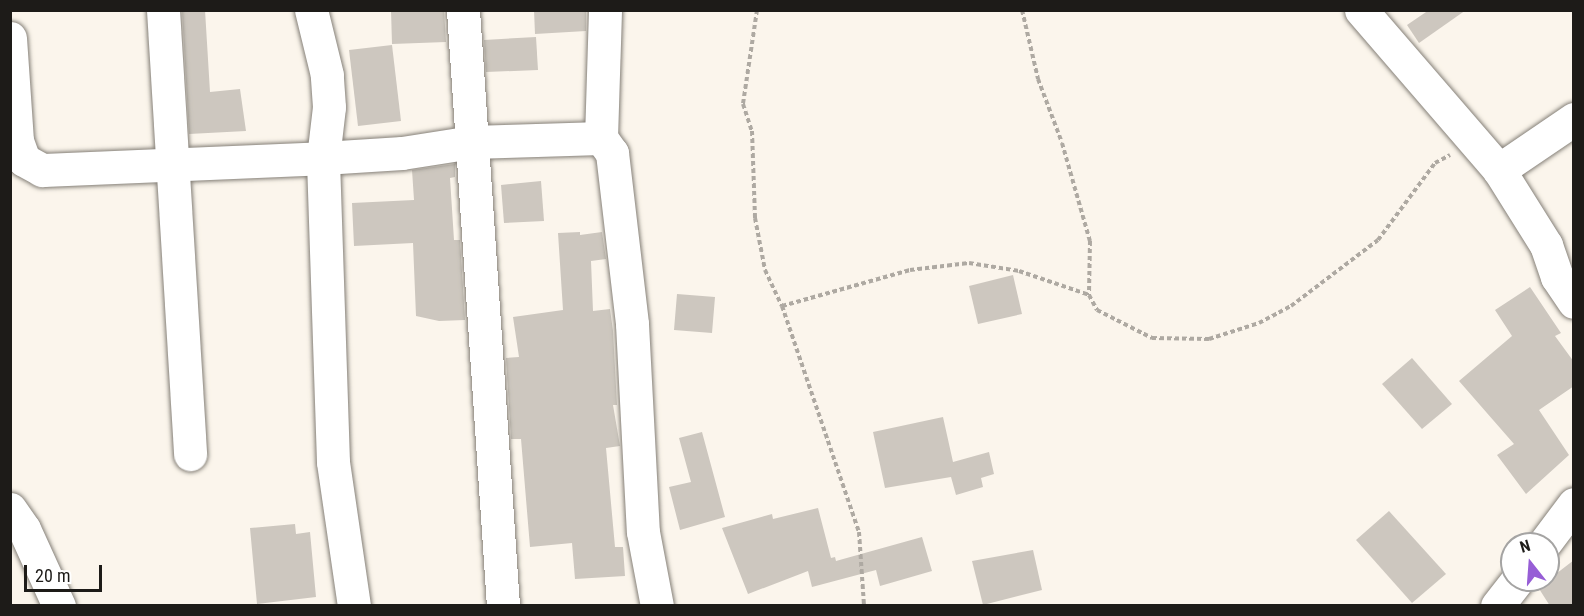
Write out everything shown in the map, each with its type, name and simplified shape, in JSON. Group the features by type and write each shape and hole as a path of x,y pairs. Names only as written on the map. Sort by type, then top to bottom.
{"street":[{"path":"164,10 190,454"},
{"path":"311,10 327,75 330,107 323,158 333,462 354,606"},
{"path":"463,10 503,606"},
{"path":"605,10 601,138 612,153 632,324 643,532 657,606"},
{"path":"1361,10 1499,170 1546,245 1557,277 1574,302"},
{"path":"10,38 17,141 24,160 42,170 323,158 402,153 472,142 601,138"},
{"path":"1499,170 1574,118"},
{"path":"1553,532 1574,504"},
{"path":"10,509 24,529 59,606"},
{"path":"1497,606 1508,592"}],"path":[{"path":"757,10 744,76 743,104 752,131 755,219 765,270 782,306 859,532 864,606"},
{"path":"1022,10 1038,80 1062,143 1090,241 1089,295 1097,309 1152,338 1209,339 1259,323 1291,306 1378,240 1435,163 1475,143"},
{"path":"782,306 910,270 969,263 1019,271 1089,295"}],"building":[{"path":"182,10 205,10 210,92 240,89 246,131 189,134"},
{"path":"391,10 444,10 446,42 392,44"},
{"path":"534,10 586,10 586,31 535,34"},
{"path":"1429,10 1466,10 1419,43 1407,25"},
{"path":"536,37 538,70 486,72 484,40"},
{"path":"392,45 401,121 358,126 349,50"},
{"path":"455,164 455,177 450,178 454,240 460,240 465,320 439,321 416,316 413,243 354,246 352,203 414,200 412,170"},
{"path":"541,181 544,221 504,223 501,185"},
{"path":"580,232 580,235 602,232 606,259 591,261 593,311 610,309 613,331 617,405 613,405 620,446 606,448 615,547 623,547 625,576 575,579 572,543 530,547 521,439 511,439 506,358 519,357 513,317 563,310 558,233"},
{"path":"1013,275 1022,314 978,324 969,286"},
{"path":"1530,287 1561,333 1555,336 1574,362 1574,386 1539,410 1569,455 1526,494 1497,455 1514,444 1459,381 1512,336 1495,310"},
{"path":"677,294 715,297 712,333 674,330"},
{"path":"1412,358 1452,404 1422,429 1382,384"},
{"path":"943,417 953,462 989,452 994,474 981,478 983,487 956,495 951,477 885,488 873,432"},
{"path":"702,432 725,517 680,530 669,487 691,482 679,438"},
{"path":"818,508 831,558 835,557 836,561 922,537 932,571 880,586 876,570 812,587 808,571 748,594 722,528 772,514 773,519"},
{"path":"1389,511 1446,574 1412,603 1356,540"},
{"path":"295,524 296,534 310,532 316,597 257,604 250,528"},
{"path":"1033,550 1042,590 983,605 972,561"},
{"path":"1574,560 1574,606 1550,606 1541,592 1560,592 1560,571"}]}
